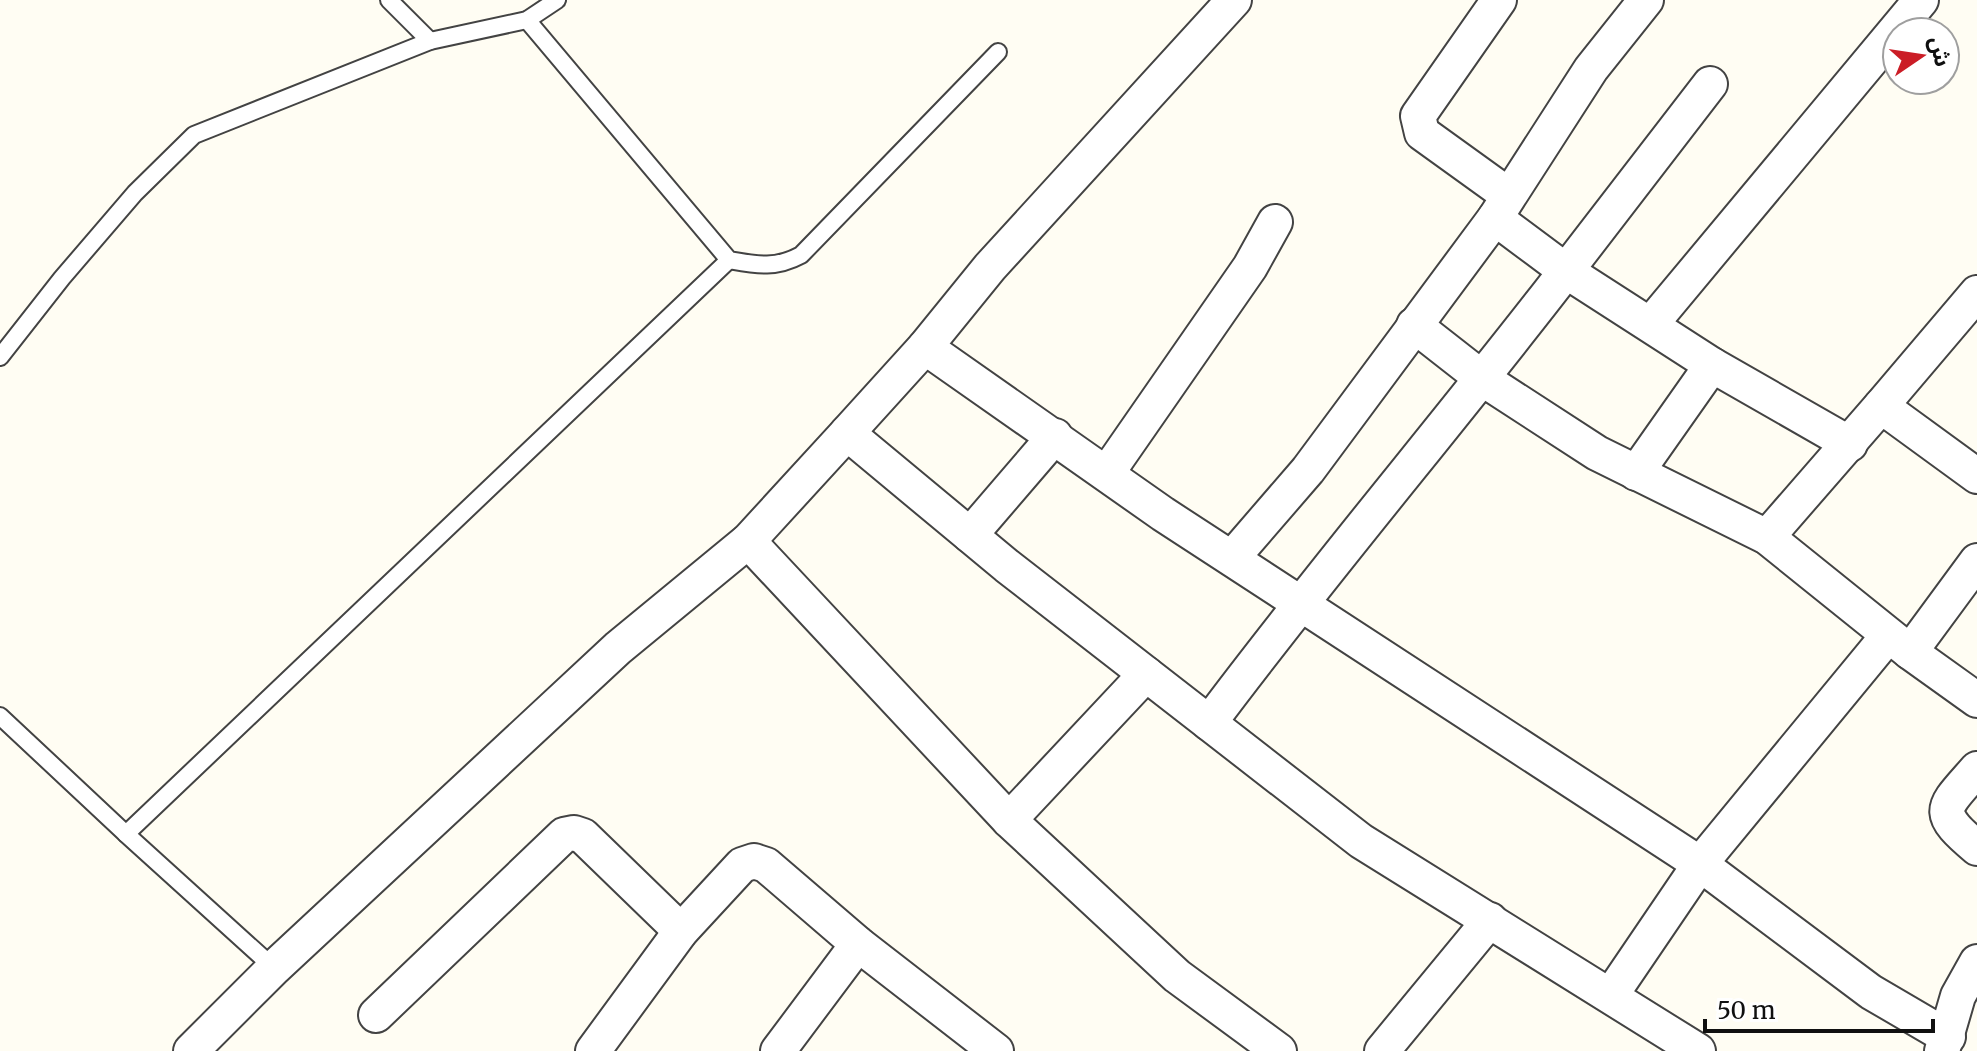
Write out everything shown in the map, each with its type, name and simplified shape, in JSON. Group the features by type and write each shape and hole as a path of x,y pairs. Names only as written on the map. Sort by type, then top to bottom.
{"street":[{"path":"191,1051 274,968 618,648 748,541 925,347 990,267 1234,0"},
{"path":"1499,0 1418,116 1417,125 1422,133 1566,271 1712,365 1850,444"},
{"path":"1232,558 1308,470 1501,206 1591,69 1646,0"},
{"path":"1651,324 1921,0"},
{"path":"1209,723 1299,603 1483,379 1710,84"},
{"path":"1107,473 1250,267 1275,222"},
{"path":"1767,537 1977,293"},
{"path":"1414,325 1483,379 1597,453 1767,537 1898,644 1977,700"},
{"path":"925,347 1299,603 1700,864 1945,1044 1958,996 1977,962"},
{"path":"1636,473 1712,365"},
{"path":"1881,406 1977,476"},
{"path":"847,433 970,535 1361,841 1698,1051"},
{"path":"970,535 1055,436"},
{"path":"748,541 1009,820 1177,976 1279,1051"},
{"path":"1611,995 1700,864 1977,561"},
{"path":"1009,820 1146,674"},
{"path":"1977,769 1949,801 1946,810 1954,829 1977,848"},
{"path":"376,1015 564,835 574,833 583,836 681,931"},
{"path":"593,1051 681,931 742,865 754,861 766,865 858,944 996,1051"},
{"path":"1382,1051 1490,920"},
{"path":"778,1051 858,944"}],"lane":[{"path":"389,0 430,41"},
{"path":"0,357 135,193 194,135 430,41 527,20 557,0"},
{"path":"527,20 729,260 766,267 783,264 801,255 998,52"},
{"path":"126,834 729,260"},
{"path":"0,716 274,968"}]}
